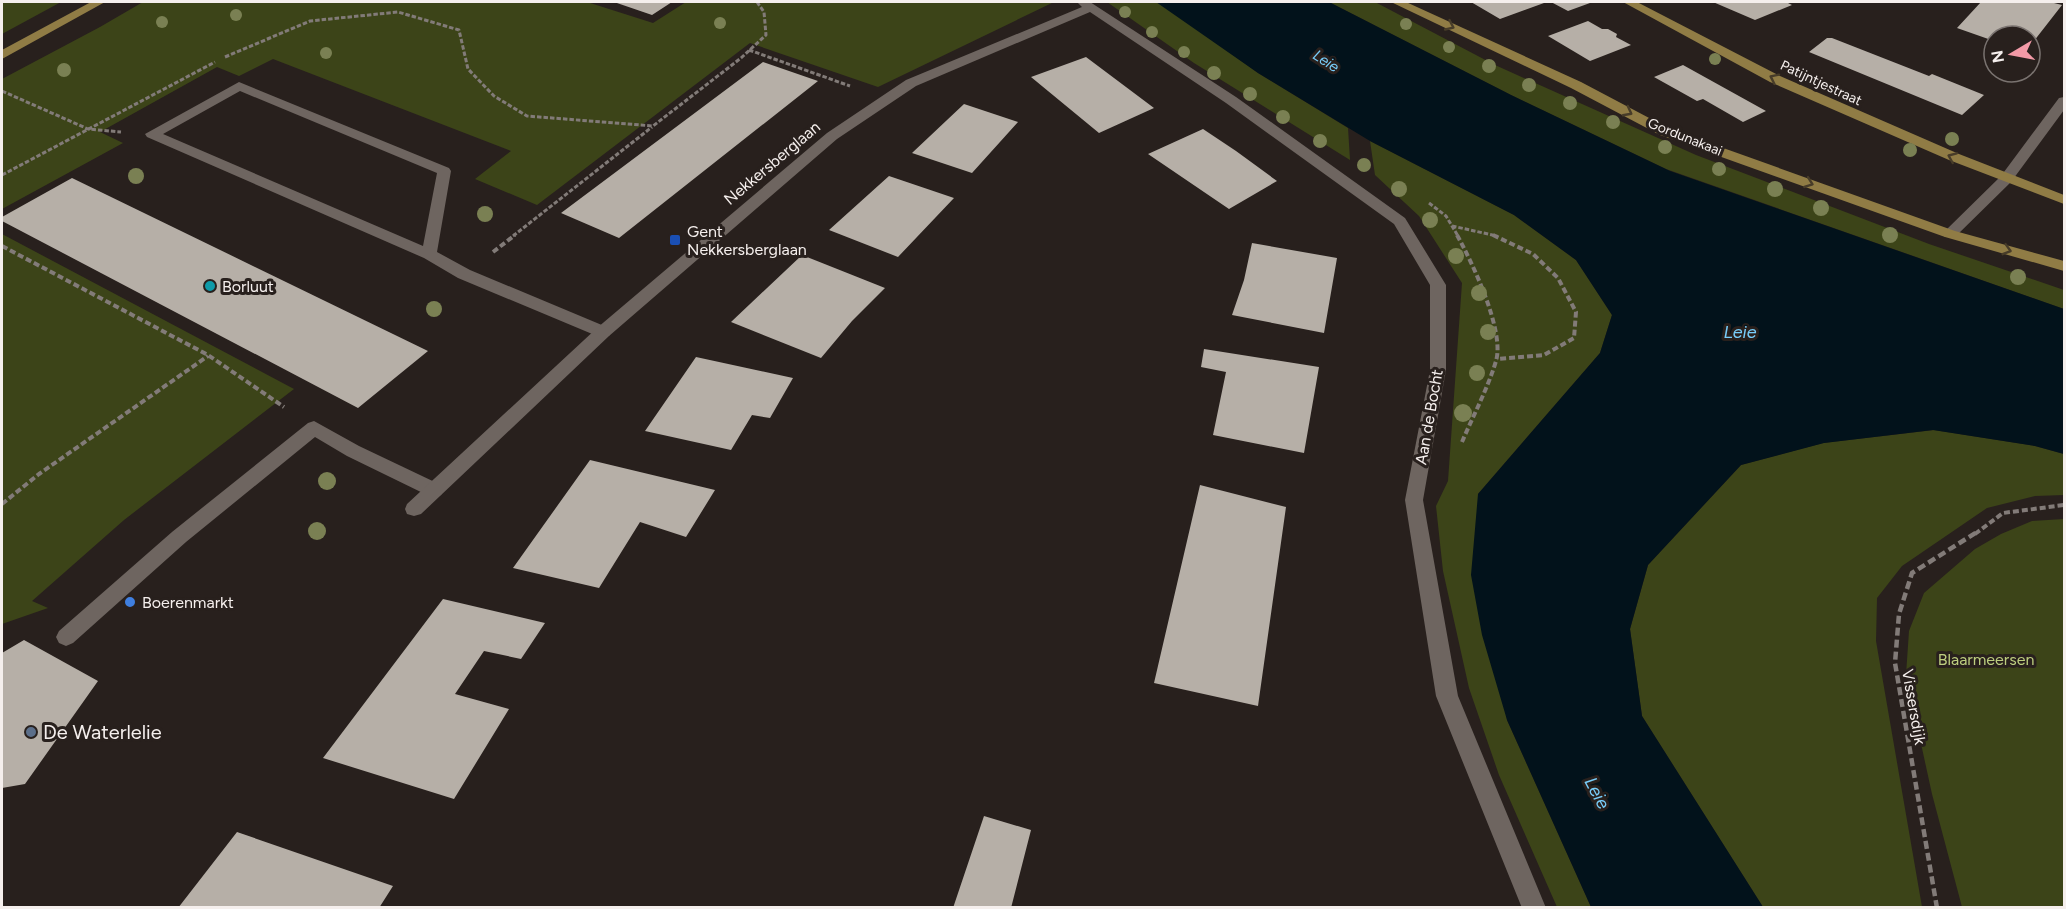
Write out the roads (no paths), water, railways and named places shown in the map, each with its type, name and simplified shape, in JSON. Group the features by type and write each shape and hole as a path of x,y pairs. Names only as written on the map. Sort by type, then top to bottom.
{"street":[{"path":"2,55 99,2"},
{"name":"Gordunakaai","path":"1397,2 1576,85 1665,132 1950,234 2064,266"},
{"name":"Patijntjestraat","path":"1629,2 1775,79 1862,119 2006,179"},
{"name":"Nekkersberglaan","path":"414,508 603,332 832,136 911,83 1087,5"},
{"name":"Aan de Bocht","path":"1087,5 1231,100 1400,221 1438,285 1438,370 1414,500 1447,696 1534,908"},
{"path":"429,254 444,171 239,86 152,134 429,254 464,274 603,332"},
{"path":"1950,234 2006,179 2064,101"},
{"path":"2006,179 2064,200"},
{"path":"66,638 179,537 314,428 353,451 434,490"}],"water":[{"name":"Leie","path":"1156,2 1329,2 1511,95 1670,171 2064,309 2064,454 2035,446 1933,430 1824,443 1741,465 1648,565 1630,629 1642,716 1763,907 1591,907 1507,720 1482,635 1471,575 1478,494 1600,353 1612,315 1576,260 1514,215 1370,141 1258,73"}],"place":[{"name":"Gent Nekkersberglaan","path":"675,240"},
{"name":"Borluut","path":"210,286"},
{"name":"Boerenmarkt","path":"130,602"},
{"name":"De Waterlelie","path":"31,732"}],"park label":[{"name":"Blaarmeersen","path":"1986,659"}]}
